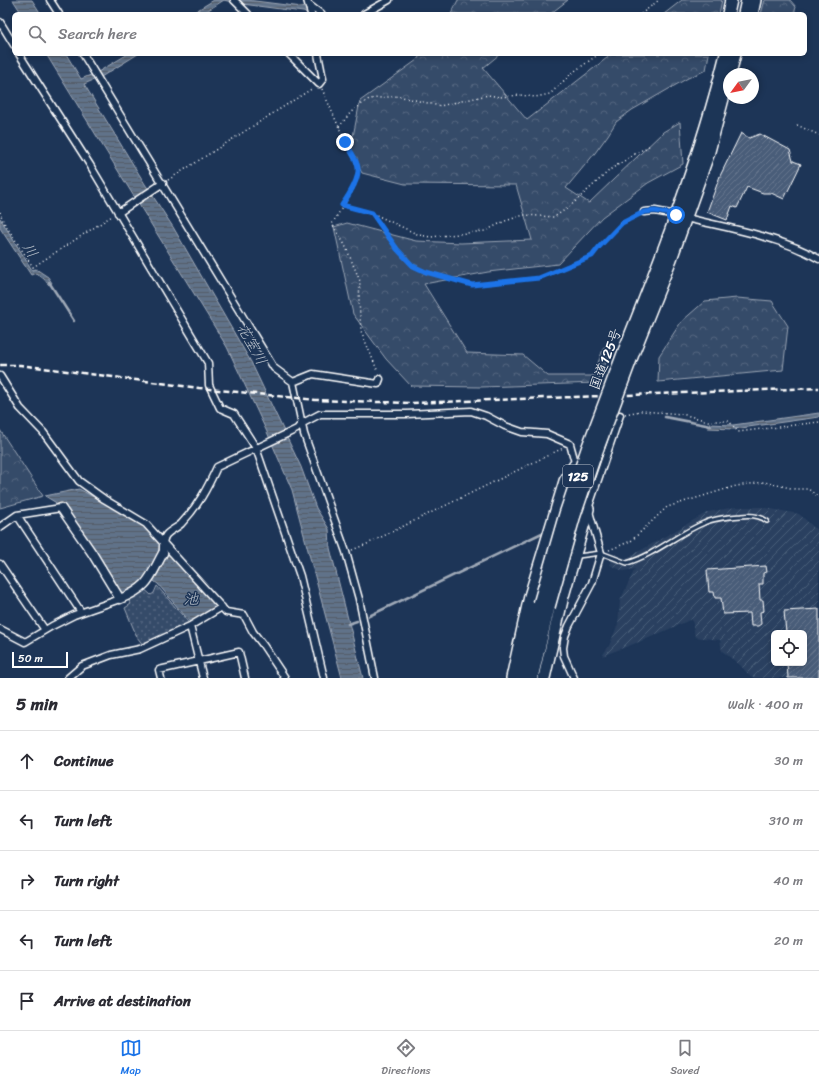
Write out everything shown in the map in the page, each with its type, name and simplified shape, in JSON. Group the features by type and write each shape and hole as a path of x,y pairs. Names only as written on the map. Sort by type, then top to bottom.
{"highway":[{"path":"728,12 731,0"},
{"path":"734,12 737,0"},
{"path":"744,12 747,0"},
{"path":"752,12 755,0"},
{"path":"696,158 702,114 717,56"},
{"name":"国道125号","path":"523,678 544,606 628,353 671,259 696,158 725,56"},
{"name":"国道125号","path":"731,68 734,56"},
{"path":"739,68 742,56"},
{"name":"国道125号","path":"681,216 708,155 723,98"},
{"path":"708,155 724,120 729,104"},
{"path":"512,678 530,596 565,481 576,465"},
{"path":"544,678 563,596 588,509"},
{"name":"国道125号","path":"532,678 544,606"}],"street":[{"path":"50,0 57,12"},
{"path":"234,0 246,12"},
{"path":"368,12 389,0"},
{"path":"308,2 310,12"},
{"path":"308,2 319,12"},
{"path":"0,22 12,42"},
{"path":"20,56 90,165 208,363 209,385 220,408 234,414 258,447 300,576 324,678"},
{"path":"84,56 163,183 274,368 293,382 299,427 304,434 346,552 359,599 376,678"},
{"path":"291,56 320,84 323,78 318,56"},
{"path":"118,213 163,183"},
{"path":"644,212 655,211 681,216 782,242 819,259"},
{"path":"293,382 313,374 378,384 380,379"},
{"path":"0,376 20,408 43,432 79,481 104,499 146,524 226,612 244,615 253,632 285,678"},
{"path":"0,629 25,642 81,612 120,598 145,585 163,553 163,541 166,534 179,526 197,507 217,467 299,427 320,414 407,414 471,411 522,432 547,434 570,444 601,553 592,583 565,636 563,648 564,656 574,678"},
{"path":"588,509 620,414"},
{"path":"576,465 589,432"},
{"path":"0,528 17,515 61,508 92,553 120,598"},
{"path":"17,515 81,612"},
{"path":"0,564 45,630"},
{"path":"68,678 82,666 111,655 140,649 190,626 222,607"},
{"path":"190,626 203,678"},
{"path":"161,678 159,670 239,652 245,678"}],"lane":[{"path":"574,557 601,553 627,563 647,556 704,523 715,519 751,515 762,517 767,521"}],"path":[{"path":"644,12 659,0"},
{"path":"338,127 351,112 369,99 398,96 440,106 488,95 500,97 520,95 534,97 550,94 572,73 597,56"},
{"path":"163,183 320,84 338,127 358,165 356,182 332,224 345,245 360,282 359,301 361,331 380,379"},
{"path":"797,125 819,135"},
{"path":"342,205 372,213 419,235 431,237 485,231 506,221 524,215 554,217 568,208 611,169 640,150 649,146"},
{"path":"0,212 3,221 33,267 118,213"},
{"path":"372,213 397,249 413,266 426,272 472,285 539,278 592,256 622,223 644,212"},
{"path":"620,414 641,411 682,414 708,421 729,421 738,432 819,422"},
{"path":"346,552 367,544 570,444"},
{"path":"601,553 631,541 667,507 736,486 764,482 795,489 808,489 819,497"}],"shaded area":[{"path":"736,507 760,507 799,514 819,532 819,678 755,678 750,676 740,665 722,651 720,640 695,637 692,619 602,656 609,646 618,624 620,601 635,569 623,571 610,565 615,554 623,558 629,557 708,512"}],"green space":[{"path":"458,0 568,0 553,12 452,12"},
{"path":"682,0 722,0 719,12 667,12"},
{"path":"765,0 790,0 796,7 795,12 762,12"},
{"path":"420,56 498,56 483,68 527,120 609,56 709,56 706,70 688,78 632,110 616,122 595,153 566,188 589,203 663,132 680,122 683,164 648,183 602,217 558,264 488,272 424,284 467,353 523,355 548,376 593,376 604,347 613,347 597,383 481,387 411,386 386,359 353,314 334,227 347,223 416,241 461,243 532,240 516,185 405,184 362,173 350,152 360,101 417,60"},
{"path":"737,298 772,301 788,326 783,370 658,382 659,356 681,322 705,301"},
{"path":"0,430 43,496 0,508"},
{"path":"157,586 189,623 143,645 137,637 125,608 131,604 127,598 142,587 151,595 154,593"}],"water":[{"path":"13,0 32,0 40,12 21,12"},
{"path":"214,0 224,0 205,12 194,12"},
{"path":"224,0 247,0 302,7 321,12 303,12 235,3"},
{"path":"47,56 67,56 81,79 98,72 125,56 135,56 101,77 84,84 173,227 251,362 301,467 316,508 329,529 330,548 363,678 342,678 292,490 267,432 227,347"},
{"path":"0,218 32,270 36,269 48,277 52,283 49,285 36,273 31,275 0,228"},
{"path":"819,413 819,417 734,429 708,428 709,424 733,425"},
{"path":"79,489 145,525 161,542 161,552 144,583 120,597 63,507 45,496"},
{"name":"池","path":"164,545 220,607 190,624 190,622 158,584 151,579"}],"building":[{"path":"741,133 749,138 760,134 790,150 793,161 801,164 784,199 771,193 763,193 747,187 737,208 732,206 727,220 707,212 720,176"},
{"path":"766,566 767,572 763,573 763,584 759,584 760,600 763,600 764,611 760,612 761,624 758,626 751,626 750,613 723,614 721,598 715,598 714,592 709,592 707,570"},
{"path":"819,609 819,678 788,678 787,666 807,666 807,630 786,630 784,611"}],"waterway":[{"name":"川","path":"49,282 74,321"},
{"path":"665,417 711,426"},
{"path":"369,616 542,533"},
{"path":"348,624 357,621"}],"railway":[{"path":"0,365 20,365 199,388 316,400 411,403 819,388"}],"route":[{"path":"345,142 358,165 356,182 351,193 342,205 372,213 397,249 413,266 426,272 472,285 539,278 592,256 622,223 644,212 655,211 676,215"}],"water label":[{"name":"花室川","path":"252,344"}]}
